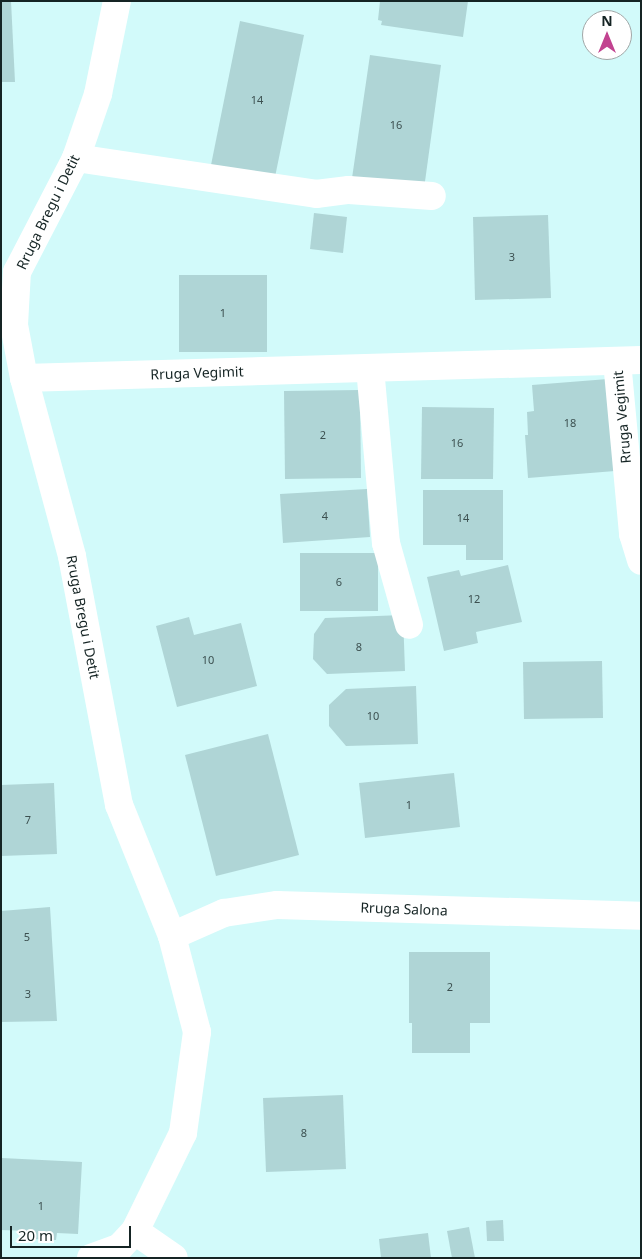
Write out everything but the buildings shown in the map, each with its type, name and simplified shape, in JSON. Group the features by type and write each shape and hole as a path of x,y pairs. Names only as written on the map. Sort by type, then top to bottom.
{"street":[{"name":"Rruga Bregu i Detit","path":"91,1258 118,1248 135,1231 183,1134 197,1032 172,936 119,805 72,556 24,378 14,325 17,272 76,158 98,94 117,1"},
{"path":"76,158 316,194 349,190 432,196"},
{"name":"Rruga Vegimit","path":"24,378 629,361 633,534 641,561"},
{"path":"370,368 386,543 409,625"},
{"name":"Rruga Salona","path":"172,936 224,913 277,905 641,916"},
{"path":"135,1231 174,1258"}]}
